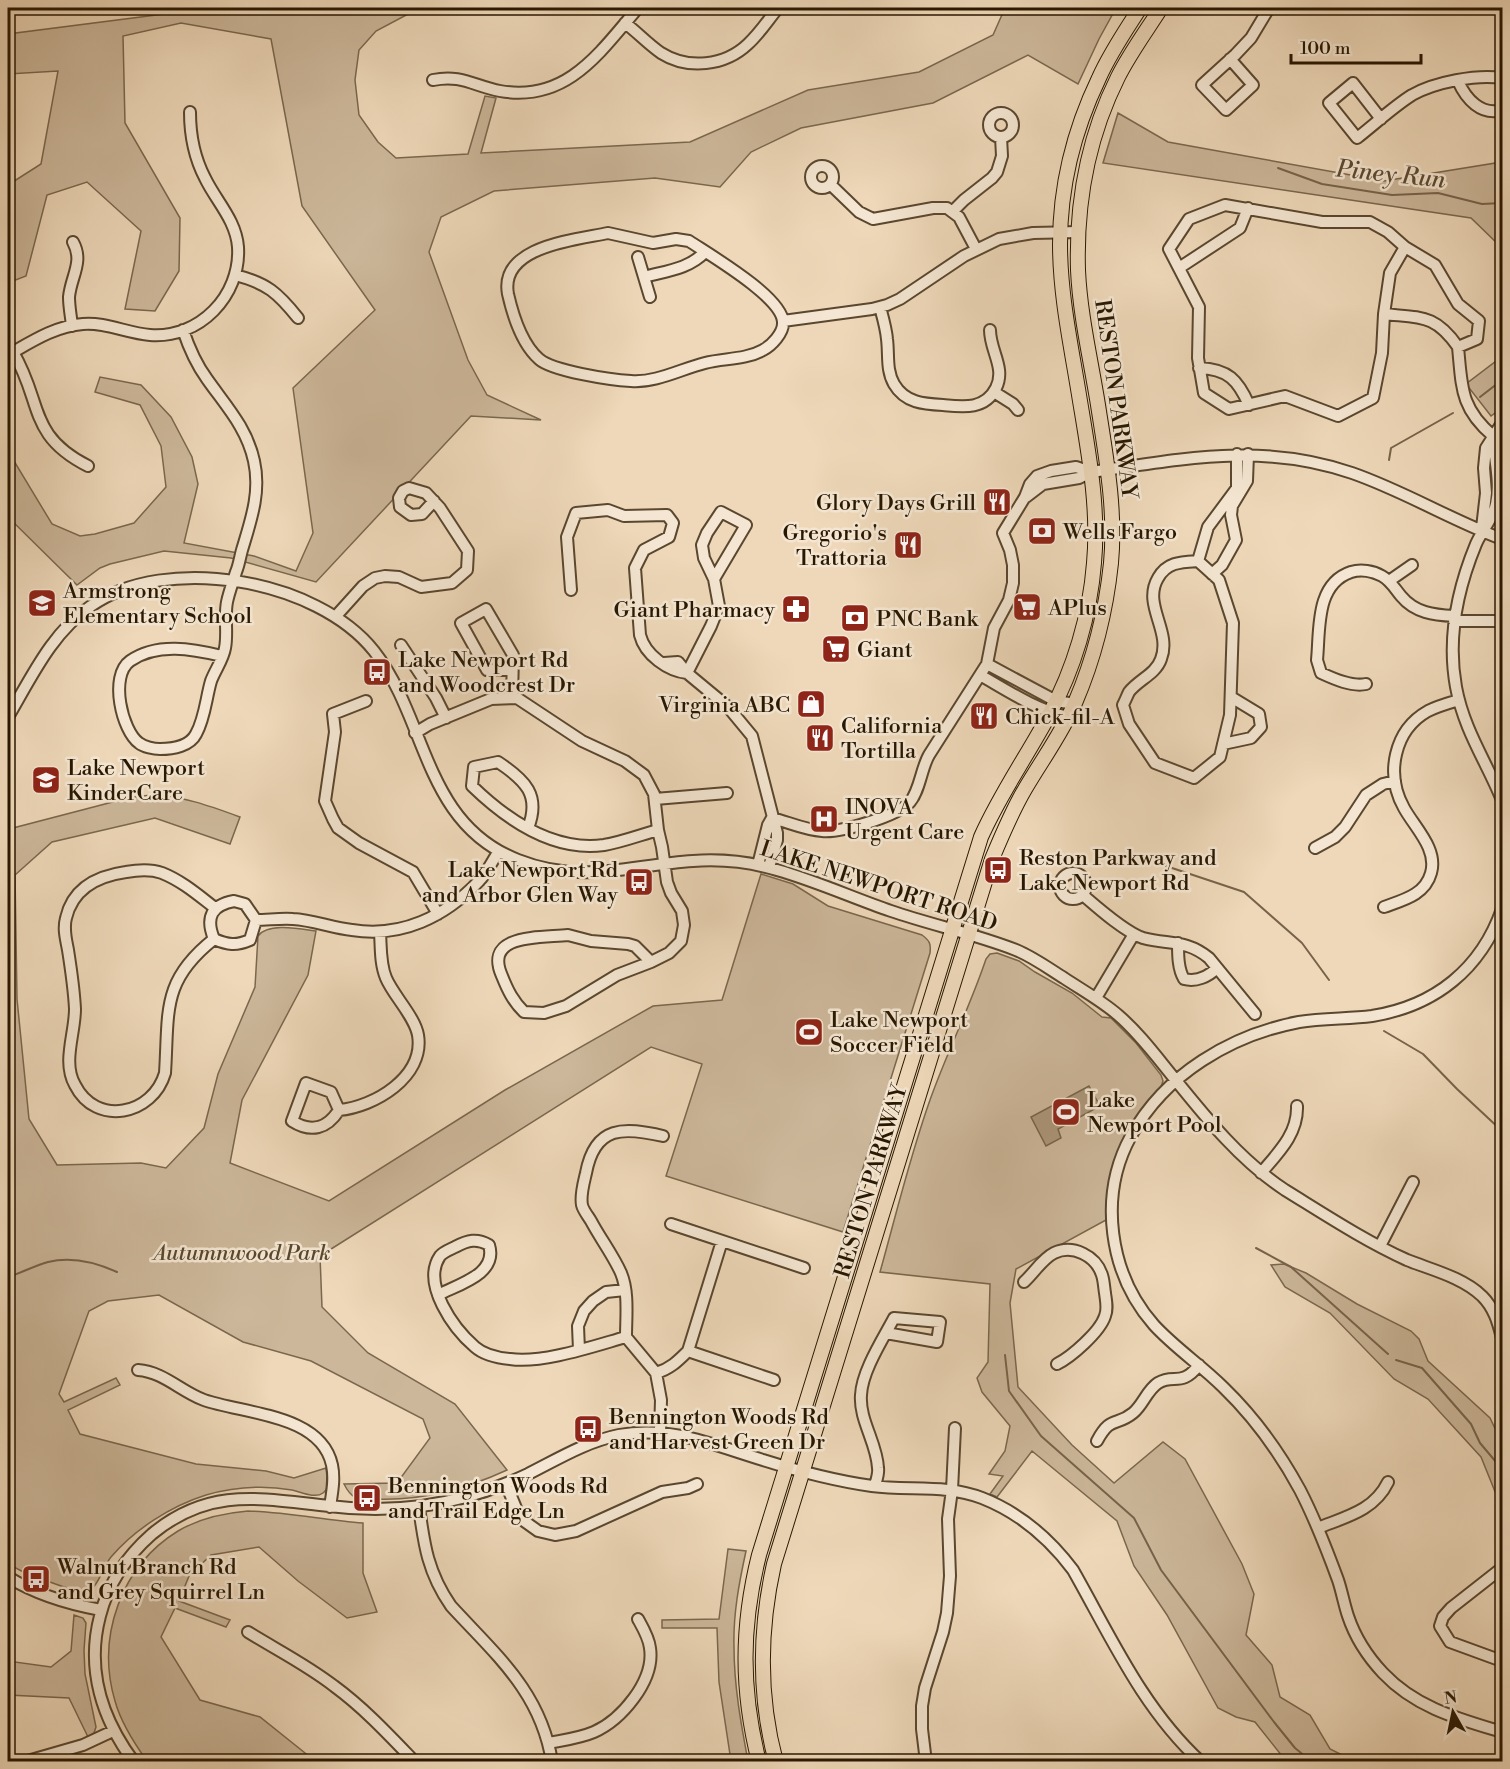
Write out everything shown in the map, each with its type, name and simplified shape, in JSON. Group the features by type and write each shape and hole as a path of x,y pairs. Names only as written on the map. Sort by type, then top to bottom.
{"main road":[{"name":"RESTON PARKWAY","path":"759,1761 749,1721 746,1695 745,1645 755,1571 981,837 991,814 1053,707 1082,632 1093,574 1095,515 1091,472 1065,305 1060,232 1066,181 1080,124 1099,77 1140,8"},
{"name":"RESTON PARKWAY","path":"776,1761 767,1726 762,1683 763,1626 774,1564 968,935 1001,837 1024,790 1050,750 1075,704 1092,656 1107,594 1112,538 1108,469 1080,290 1079,232 1085,173 1103,111 1119,76 1161,8"}],"street":[{"path":"433,80 454,77 516,93 545,89 573,77 585,68 638,8"},
{"path":"625,23 657,50 674,59 686,63 711,63 734,55 747,46 778,8"},
{"path":"1230,59 1253,85 1226,110 1202,84 1251,38 1269,8"},
{"path":"1381,119 1353,83 1329,103 1357,138 1414,94 1458,81 1491,76 1503,78"},
{"path":"1458,81 1468,99 1482,109 1494,112 1503,110"},
{"path":"88,466 64,452 45,432 35,409 29,382 10,353 47,334 72,326 96,324 148,335 161,335 183,330 209,315 219,306 230,290 235,275 238,257 234,230 198,162 192,143 190,112"},
{"path":"953,212 997,172 1002,156 1001,137"},
{"path":"819,166 829,167 834,176 831,185 818,187 812,180 812,175 819,166"},
{"path":"831,185 859,212 873,219 933,208 947,208 959,217 976,249"},
{"path":"1405,247 1390,273 1384,314 1383,353 1373,398 1338,416 1285,396 1229,409 1204,393 1198,358 1199,307 1169,249 1189,219 1225,205 1322,222 1370,222 1388,232 1405,247 1435,265 1458,304 1479,321 1477,339 1458,347"},
{"path":"1179,268 1240,228 1248,208"},
{"path":"783,321 880,308 900,299 976,249 1015,235 1079,232"},
{"path":"608,233 653,243 676,239 689,241 764,292 778,308 783,321 782,331 773,341 765,349 751,356 707,363 649,380 631,381 575,372 540,360 527,346 512,310 508,278 515,264 544,247 608,233"},
{"path":"72,326 70,294 79,258 73,242"},
{"path":"644,277 687,266 705,252"},
{"path":"638,257 650,297"},
{"path":"235,275 253,279 273,289 298,318"},
{"path":"880,308 887,339 890,374 898,391 906,398 922,404 968,407 983,402 994,392 1000,378 1000,370 992,347 990,330"},
{"path":"1384,314 1424,318 1445,329 1458,347 1466,405 1478,422 1493,436"},
{"path":"183,330 195,360 242,428 254,460 257,482 254,513 227,601 225,647 196,735 185,745 161,749 146,747 138,743 130,732 119,702 117,685 121,672 128,662 144,653 178,649 222,656"},
{"path":"1200,368 1211,369 1233,377 1249,405"},
{"path":"994,392 1018,410"},
{"path":"1503,423 1486,448 1484,458 1486,493 1482,532 1466,573 1454,618 1453,663 1459,700 1472,741 1503,800"},
{"path":"1198,561 1208,527 1237,488 1243,454"},
{"path":"1212,574 1222,565 1236,540 1231,514 1232,506 1247,481 1243,454"},
{"path":"772,818 826,831 898,812 912,800 929,755 987,663 992,634 1009,600 1013,583 1012,555 1003,533 1025,497 1043,484 1078,478 1091,472 1108,469 1203,457 1243,454 1300,460 1355,474 1482,532 1503,539"},
{"path":"336,616 363,586 375,578 399,577 421,587 452,583 467,570 468,551 434,501"},
{"path":"572,590 567,537 576,513 608,510 624,516 667,515 673,524 669,537 645,550 635,568 642,643 651,656 664,663 678,662 687,673 728,707 752,736 772,818 768,825 763,866"},
{"path":"687,673 719,606 714,579 704,558 702,545 706,533 721,512 746,525 714,579"},
{"path":"1198,561 1219,580 1233,623 1230,715 1220,758 1194,778 1155,763 1129,724 1123,705 1130,691 1161,661 1163,634 1152,598 1154,584 1163,569 1179,562 1198,561"},
{"path":"1389,581 1412,565"},
{"path":"1366,684 1359,686 1321,673 1317,660 1322,606 1328,589 1350,573 1374,572 1389,581 1404,600 1414,608 1433,615 1503,621"},
{"name":"LAKE NEWPORT ROAD","path":"8,717 53,644 72,621 93,604 126,588 167,579 206,578 283,592 308,601 336,616 367,642 382,662 434,778 465,824 499,851 538,867 566,873 592,873 712,860 763,866 1021,952 1096,998 1130,1026 1220,1132 1262,1173 1380,1246 1474,1290 1490,1306 1503,1338"},
{"path":"512,670 487,670 461,623 486,609 513,655 512,698"},
{"path":"401,645 436,698 446,718"},
{"path":"987,663 1068,717"},
{"path":"980,675 1053,707 1075,704"},
{"path":"1223,744 1251,738 1261,727 1259,714 1231,697"},
{"path":"415,733 491,699 517,698 582,741 625,761 644,774 655,799 667,882 682,910 684,925 681,941 669,953 651,962 617,975 566,1006 544,1013 524,1012 512,1000 497,965 500,952 506,944 522,939 568,935 591,941 635,946 651,962"},
{"path":"1384,907 1419,892 1429,878 1432,866 1429,848 1403,807 1395,781 1395,757 1398,746 1410,726 1429,711 1459,700"},
{"path":"366,701 333,714 334,732 325,801 338,828 360,843 413,872 438,914"},
{"path":"528,828 534,814 533,799 526,786 513,772 498,762 474,767 472,786 486,800 528,828 537,834 558,842 586,846 605,845 658,830"},
{"path":"1315,848 1335,837 1345,827 1366,795 1383,784 1395,781"},
{"path":"655,799 727,793"},
{"path":"256,920 293,919 352,931 380,932 404,929 420,924 457,903 481,879 499,851"},
{"path":"214,939 196,953 176,981 170,1001 165,1073 162,1084 153,1096 129,1110 117,1112 100,1108 89,1102 74,1084 70,1072 69,1052 75,1020 65,920 72,902 83,887 97,878 139,870 160,873 179,882 215,908"},
{"path":"1083,895 1134,934 1148,939 1178,943 1201,952 1255,1014"},
{"path":"214,939 210,924 211,915 215,908 223,903 245,904 256,920"},
{"path":"1503,909 1489,939 1477,957 1457,978 1435,995 1401,1010 1355,1018 1300,1022 1254,1035 1214,1054 1176,1081 1150,1107 1132,1136 1117,1171 1113,1191 1112,1229 1124,1275 1133,1295 1155,1326 1238,1403 1265,1437 1300,1490 1318,1528 1339,1583 1347,1615 1368,1654 1399,1688 1430,1708 1503,1732"},
{"path":"214,939 236,945 250,940 256,920"},
{"path":"339,1110 331,1092 306,1083 292,1121 303,1128 316,1129 328,1124 339,1110 353,1109 391,1089 402,1080 416,1060 418,1034 386,978 381,959 380,932"},
{"path":"1096,998 1134,934"},
{"path":"1178,943 1178,958 1181,976 1184,979 1199,979 1217,968"},
{"path":"1262,1173 1291,1135 1297,1116 1297,1106"},
{"path":"660,1433 661,1400 656,1373 626,1337 625,1290 621,1274 582,1205 588,1163 597,1144 611,1133 623,1130 663,1136"},
{"path":"1380,1246 1413,1182"},
{"path":"670,1224 804,1268"},
{"path":"438,1294 483,1272 489,1264 492,1253 489,1245 479,1239 464,1242 441,1255 433,1274 438,1294 450,1320 477,1349 493,1356 512,1360 532,1359 579,1350 626,1337"},
{"path":"656,1373 665,1371 688,1351 722,1241"},
{"path":"1024,1282 1053,1253 1071,1250 1079,1251 1093,1260 1102,1274 1107,1307 1102,1323 1073,1354 1057,1364"},
{"path":"1104,1281 1124,1275"},
{"path":"579,1350 578,1326 584,1311 606,1292 625,1290"},
{"path":"875,1486 878,1469 860,1396 865,1377 886,1333 894,1318 940,1322 937,1342 886,1333"},
{"path":"688,1351 774,1380"},
{"path":"1097,1441 1108,1425 1134,1412 1155,1385 1166,1380 1188,1377 1199,1365"},
{"path":"138,1370 158,1373 187,1392 205,1400 303,1428 321,1444 332,1464 330,1507"},
{"path":"926,1761 922,1706 947,1613 950,1583 948,1519 955,1428"},
{"path":"134,1761 113,1731 104,1709 95,1671 97,1632 112,1584 131,1555 158,1529 188,1512 222,1500 240,1498 280,1499 330,1507 391,1509 419,1507 473,1496 506,1484 598,1440 621,1434 660,1433 702,1440 786,1466 852,1483 952,1490 983,1498 1019,1516 1061,1554 1073,1570 1144,1696 1171,1731 1201,1761"},
{"path":"1318,1528 1370,1506 1383,1494 1388,1482"},
{"path":"506,1484 518,1513 524,1521 538,1531 555,1535 576,1531 662,1492 688,1488 697,1484"},
{"path":"419,1507 427,1560 442,1592 451,1606 520,1681 539,1714 549,1743 552,1761"},
{"path":"1503,1568 1451,1608 1443,1617 1440,1626 1450,1641 1503,1661"},
{"path":"8,1577 36,1592 72,1604 102,1610"},
{"path":"549,1743 584,1736 596,1731 620,1714 634,1699 647,1672 651,1654 646,1635 638,1619"},
{"path":"248,1632 335,1686 415,1761"},
{"path":"24,1761 40,1759 82,1745 113,1731"}],"green space":[{"path":"211,8 439,8 410,13 376,31 359,50 355,80 359,115 378,142 396,158 468,154 485,96 496,98 481,153 690,142 808,90 919,72 993,35 1005,8 1116,8 1078,84 1028,55 933,103 801,128 751,152 720,187 655,178 494,191 441,217 429,252 468,360 487,395 541,420 471,416 316,582 231,558 164,551 110,564 100,568 77,585 8,517 8,451 52,524 80,536 134,523 166,487 161,446 140,405 95,392 100,377 141,385 171,417 192,457 198,484 184,543 254,556 296,571 313,533 293,388 375,310 302,206 271,39 181,23 123,36 125,123 180,218 179,271 155,311 125,309 141,231 87,182 47,195 26,276 8,283 8,185 41,164 58,71 8,74 8,34"},
{"path":"1118,113 1168,142 1384,181 1502,162 1502,248 1471,218 1103,163"},
{"path":"1502,336 1502,408 1491,416 1466,384 1496,361"},
{"name":"Autumnwood Park","path":"151,795 207,805 240,817 230,844 155,818 52,842 15,875 17,999 29,1119 57,1165 141,1163 166,1168 204,1128 218,1074 255,987 258,936 269,929 302,929 316,931 308,975 242,1100 230,1163 329,1201 505,1090 653,1006 722,1000 761,874 793,884 828,906 922,935 930,945 930,953 843,1232 666,1176 702,1064 651,1047 320,1256 322,1307 368,1353 455,1404 507,1470 476,1483 426,1496 392,1499 356,1498 344,1484 397,1483 430,1438 423,1419 311,1361 243,1342 159,1295 108,1301 89,1311 59,1394 64,1402 116,1378 120,1385 68,1410 80,1434 196,1464 266,1471 294,1478 326,1468 327,1488 320,1495 281,1488 238,1489 206,1495 180,1505 131,1537 111,1557 95,1585 87,1592 81,1593 27,1574 10,1565 8,1563 8,826 9,829 128,798"},
{"path":"997,953 1019,961 1072,993 1102,1017 1111,1018 1136,1043 1161,1075 1163,1081 1128,1132 1121,1148 1110,1182 1106,1220 1016,1269 1010,1303 1018,1387 1072,1445 1114,1483 1163,1442 1185,1459 1242,1564 1254,1594 1246,1635 1272,1665 1280,1697 1310,1715 1330,1749 1354,1761 1286,1761 1255,1722 1236,1717 1218,1708 1167,1615 1134,1566 1117,1521 1032,1451 997,1497 990,1494 1003,1476 989,1474 1005,1451 1010,1426 982,1392 977,1378 988,1362 990,1284 880,1272 930,1100 986,959 990,954"},
{"path":"1284,1264 1306,1273 1357,1304 1411,1331 1419,1339 1428,1361 1490,1418 1502,1443 1502,1502 1500,1504 1481,1457 1428,1399 1394,1379 1330,1313 1285,1287 1271,1265"},
{"path":"248,1511 363,1523 363,1573 377,1612 347,1618 298,1581 259,1547 211,1555 189,1576 179,1601 230,1620 226,1627 175,1608 161,1637 200,1700 260,1717 315,1761 220,1762 214,1759 210,1762 147,1761 121,1717 110,1677 109,1652 118,1605 141,1563 178,1531 212,1517"},
{"path":"728,1549 746,1551 734,1623 734,1662 740,1719 748,1761 731,1761 719,1682 717,1628 662,1628 662,1620 719,1619"},
{"path":"74,1615 83,1618 86,1623 85,1674 96,1727 94,1733 88,1737 69,1698 8,1695 8,1661 51,1667 71,1651"}],"shaded area":[{"name":"Lake Newport Pool","path":"1089,1086 1100,1106 1058,1129 1061,1138 1046,1146 1031,1117"}],"waterway":[{"name":"Piney Run","path":"1278,168 1322,184 1392,195 1438,193 1482,204 1502,203"},
{"path":"1480,397 1502,380"},
{"path":"1389,460 1391,448 1453,413"},
{"path":"1166,866 1244,892 1302,943 1329,980"},
{"path":"1384,1031 1423,1054 1502,1131"},
{"path":"1256,1248 1291,1267 1388,1354"},
{"path":"8,1277 57,1260 92,1263 117,1272"},
{"path":"1005,1355 1009,1391 1041,1436 1134,1518 1161,1570 1274,1722 1295,1748 1312,1762"},
{"path":"1396,1360 1422,1368 1471,1424 1480,1443 1496,1462"}],"place":[{"name":"Glory Days Grill","path":"997,502"},
{"name":"Wells Fargo","path":"1042,531"},
{"name":"Gregorio's Trattoria","path":"908,545"},
{"name":"Armstrong Elementary School","path":"42,603"},
{"name":"APlus","path":"1027,607"},
{"name":"Giant Pharmacy","path":"796,609"},
{"name":"PNC Bank","path":"855,618"},
{"name":"Giant","path":"836,649"},
{"name":"Lake Newport Rd and Woodcrest Dr","path":"377,672"},
{"name":"Virginia ABC","path":"811,704"},
{"name":"Chick-fil-A","path":"984,716"},
{"name":"California Tortilla","path":"820,738"},
{"name":"Lake Newport KinderCare","path":"46,780"},
{"name":"INOVA Urgent Care","path":"824,819"},
{"name":"Reston Parkway and Lake Newport Rd","path":"998,870"},
{"name":"Lake Newport Rd and Arbor Glen Way","path":"639,882"},
{"name":"Lake Newport Soccer Field","path":"809,1032"},
{"name":"Lake Newport Pool","path":"1066,1112"},
{"name":"Bennington Woods Rd and Harvest Green Dr","path":"588,1429"},
{"name":"Bennington Woods Rd and Trail Edge Ln","path":"367,1498"},
{"name":"Walnut Branch Rd and Grey Squirrel Ln","path":"36,1579"}]}
